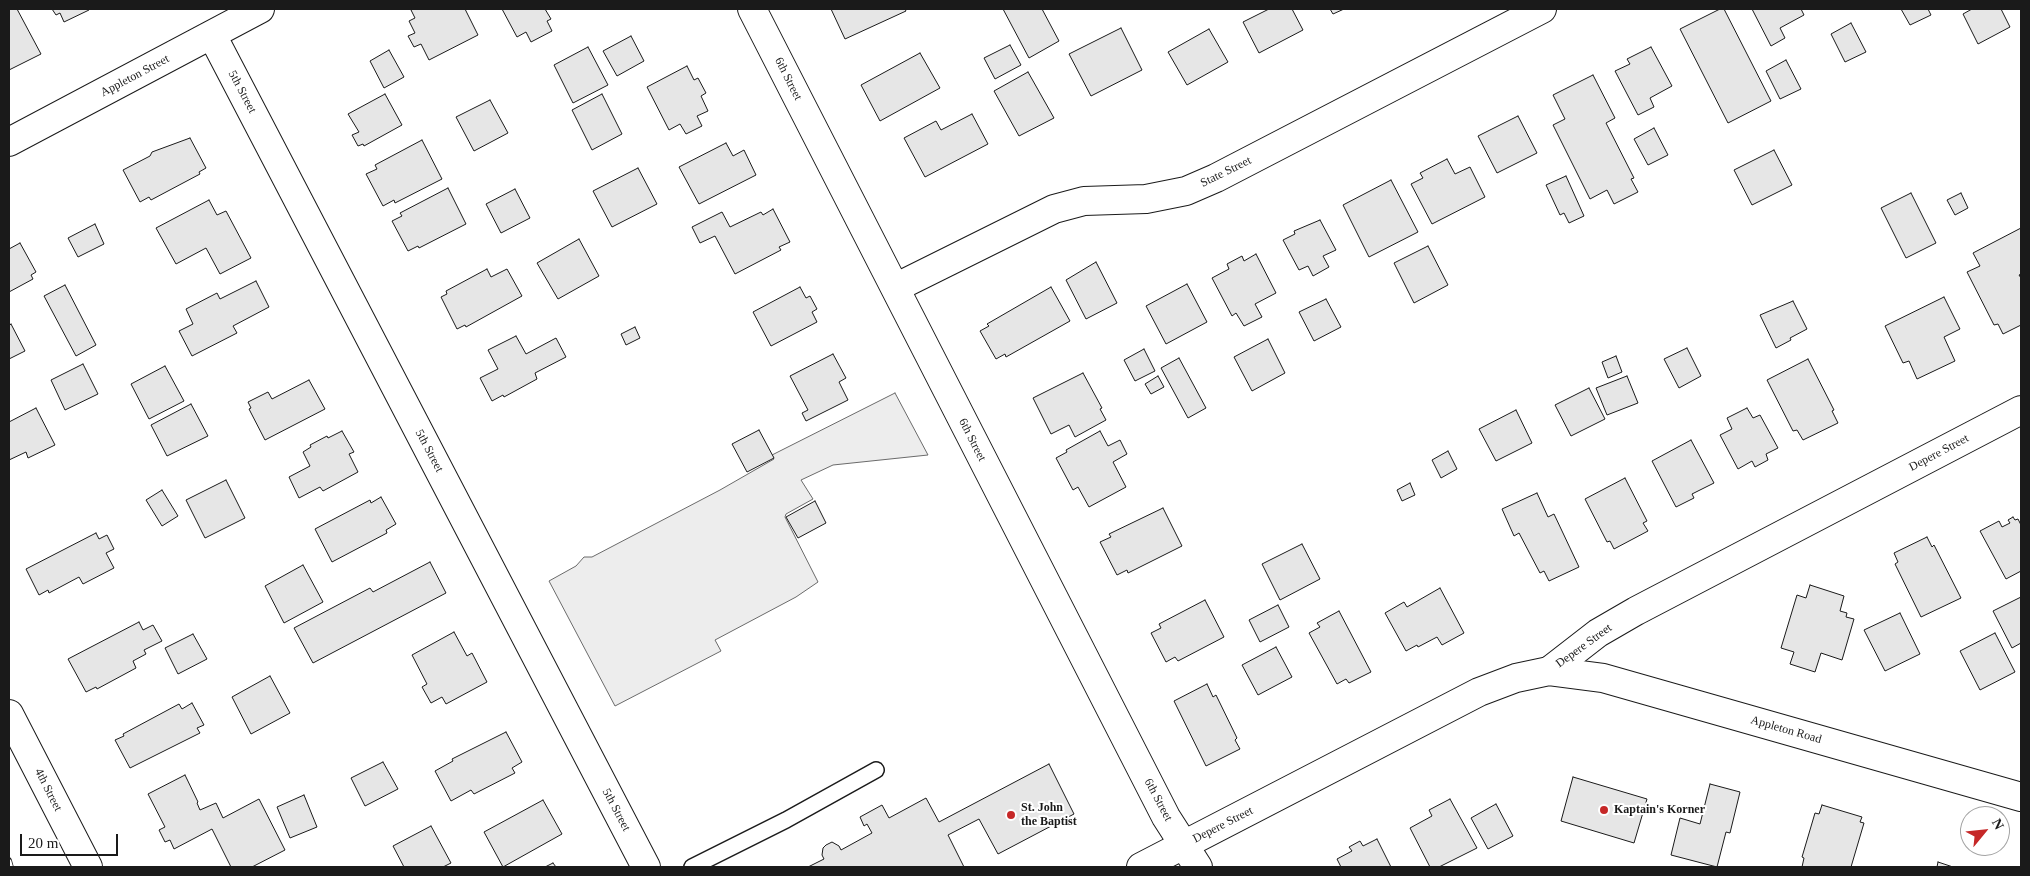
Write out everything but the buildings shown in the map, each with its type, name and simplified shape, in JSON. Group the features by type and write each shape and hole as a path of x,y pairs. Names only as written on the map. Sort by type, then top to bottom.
{"street":[{"name":"Appleton Street","path":"9,142 260,9"},
{"name":"6th Street","path":"752,9 1166,817 1198,867"},
{"name":"State Street","path":"895,288 1054,209 1084,201 1146,199 1186,190 1216,178 1542,9"},
{"name":"5th Street","path":"212,35 646,867"},
{"name":"Depere Street","path":"1141,867 1479,692 1516,678 1549,672 1598,633 1636,611 2021,410"},
{"name":"Appleton Road","path":"1549,672 1613,681 2021,797"},
{"name":"4th Street","path":"9,714 88,867"}],"lane":[{"path":"692,867 786,820 876,770"}],"shaded area":[{"path":"895,393 928,455 833,465 801,480 813,499 786,514 785,517 818,582 796,597 715,640 721,651 615,706 549,581 576,566 584,557 592,557 720,490 774,459 772,455"}],"railway":[{"path":"9,860 11,867"}],"place":[{"name":"Kaptain's Korner","path":"1604,810"},
{"name":"St. John the Baptist","path":"1011,815"}]}
